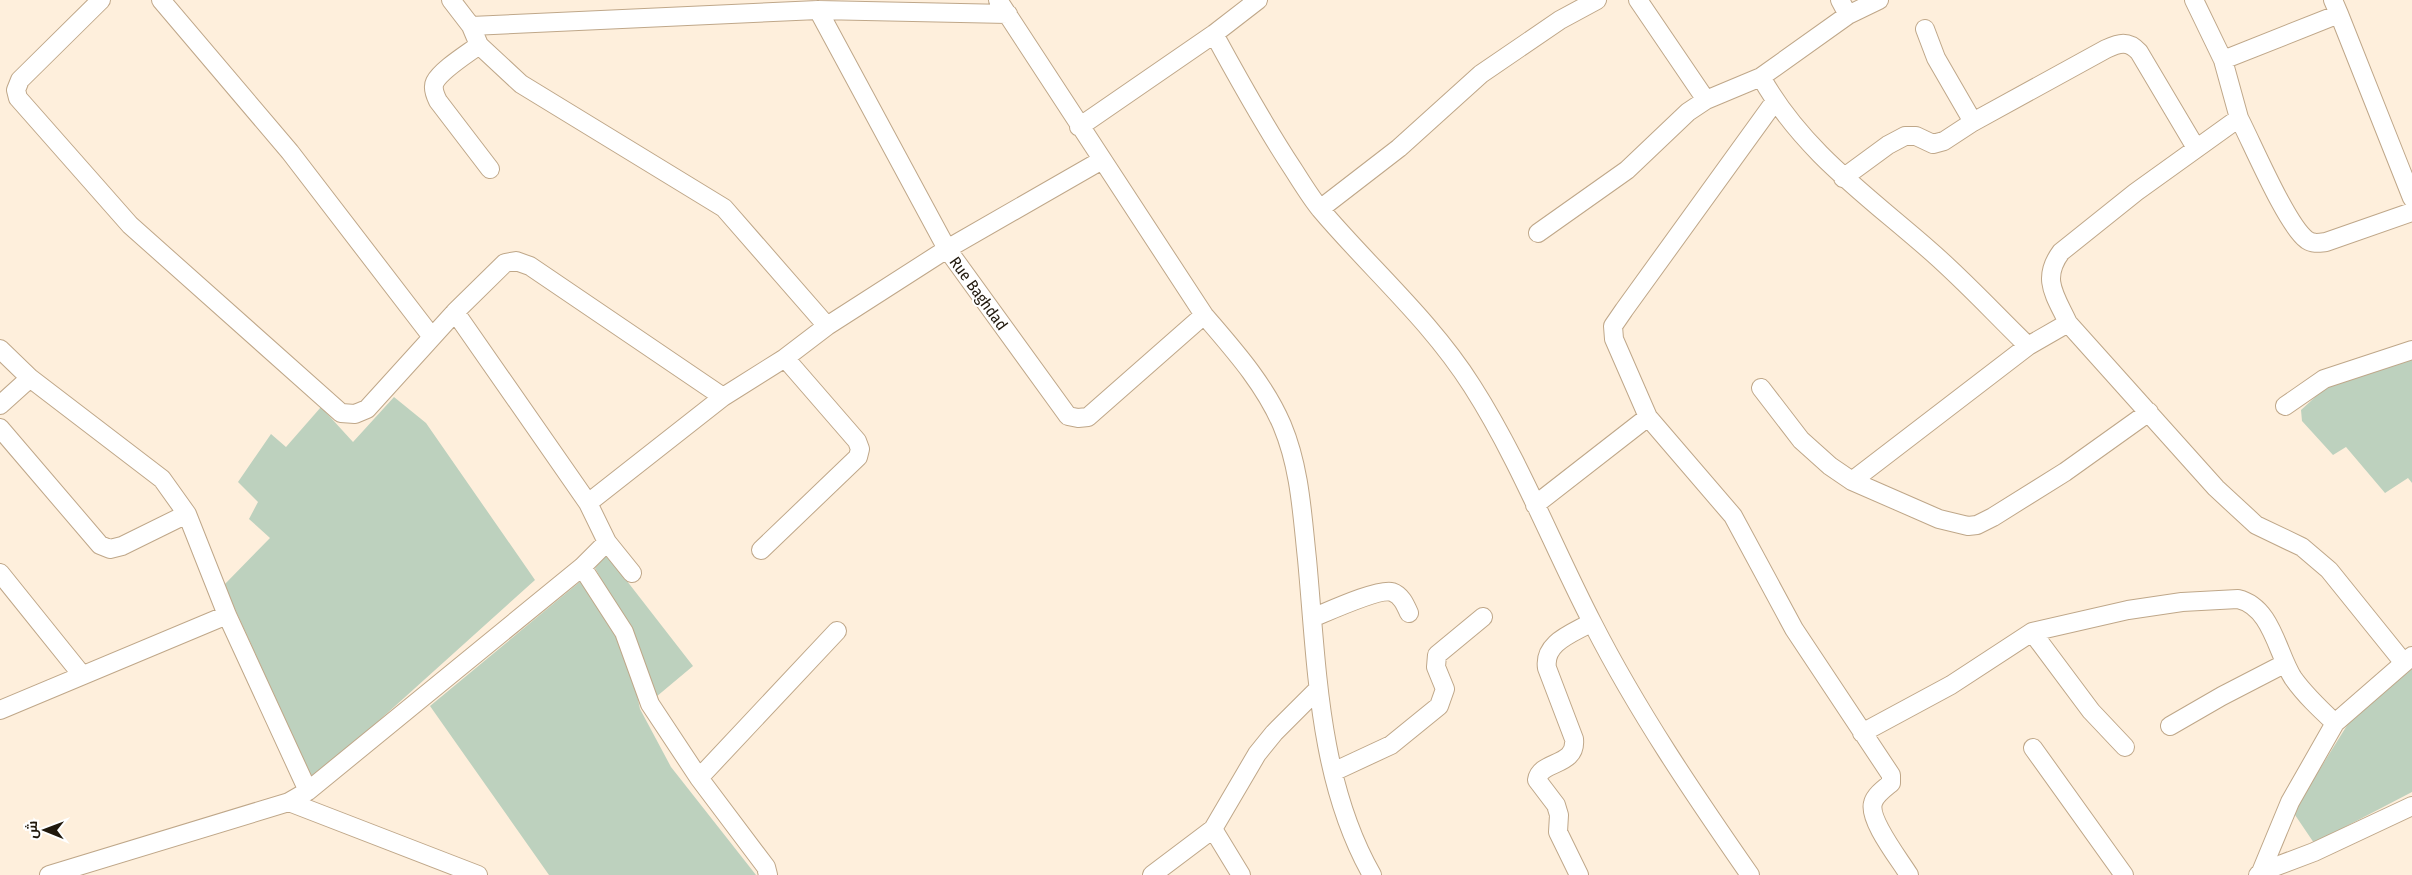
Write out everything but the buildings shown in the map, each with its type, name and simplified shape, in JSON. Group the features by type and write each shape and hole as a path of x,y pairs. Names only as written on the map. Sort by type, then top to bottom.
{"street":[{"path":"101,0 20,80 16,90 18,98 31,116 130,225 341,413 355,414 367,409 455,312 505,263 516,261 530,266 723,397"},
{"path":"161,0 290,152 432,337"},
{"path":"451,0 471,26 478,45 521,84 724,208 826,326"},
{"path":"1080,127 1214,34 1257,0"},
{"path":"1320,209 1399,148 1481,74 1560,20 1598,0"},
{"path":"1638,0 1706,100"},
{"path":"1538,233 1627,170 1688,112 1706,100 1761,77 1844,7 1879,0"},
{"path":"2194,0 2223,60 2239,118 2292,225 2307,240 2314,243 2326,242 2412,212"},
{"path":"471,26 818,10 1003,7 1204,315 1244,362 1268,396 1282,426 1298,472 1318,689 1333,772 1342,810 1360,854 1372,875"},
{"path":"2223,60 2336,7 2412,198"},
{"name":"Rue Baghdad","path":"818,10 948,249 1068,416 1088,417 1204,315"},
{"path":"1925,29 1936,58 1973,122"},
{"path":"1214,34 1262,123 1320,209 1426,323 1457,363 1502,436 1592,622 1650,726 1682,777 1750,875"},
{"path":"1843,178 1897,139 1912,135 1937,144 1973,122 2106,49 2128,43 2139,52 2196,148"},
{"path":"478,45 439,76 434,83 434,92 438,101 490,169"},
{"path":"1761,77 1775,101 1811,146 1843,178 1928,249 2028,346"},
{"path":"1775,101 1613,326 1617,348 1648,417 1733,516 1794,629 1893,779 1872,804 1874,818 1909,875"},
{"path":"2239,118 2196,148 2061,252 2052,264 2050,274 2054,294 2068,322 2216,488 2256,525 2302,547 2329,570 2408,659 2335,724 2290,802 2260,873"},
{"path":"588,503 723,397 785,358 826,326 948,249 1102,160"},
{"path":"455,312 588,503 606,542 632,573"},
{"path":"1852,481 2028,346 2068,322"},
{"path":"0,349 30,378 162,478 187,514 227,615 308,791"},
{"path":"2285,406 2324,379 2412,350"},
{"path":"761,550 858,457 860,449 857,441 785,358"},
{"path":"0,405 30,378"},
{"path":"1761,388 1801,440 1830,466 1852,481 1939,519 1959,524 1977,525 2065,472 2149,412"},
{"path":"1535,505 1648,417"},
{"path":"0,428 100,545 110,549 122,546 187,514"},
{"path":"49,875 289,802 308,791 582,567 606,542"},
{"path":"582,567 624,632 650,704 699,778 766,867 768,875"},
{"path":"0,573 82,675"},
{"path":"1312,618 1366,597 1388,591 1394,592 1402,599 1409,613"},
{"path":"1862,733 1951,685 2032,632 2128,610 2182,602 2238,599 2245,601 2260,612 2267,623 2284,664 2304,692 2335,724"},
{"path":"0,710 227,615"},
{"path":"1333,772 1391,745 1439,706 1445,690 1436,667 1437,656 1483,617"},
{"path":"1579,875 1558,832 1559,815 1556,805 1537,780 1540,773 1570,755 1575,747 1574,739 1547,668 1547,657 1552,646 1592,622"},
{"path":"699,778 837,631"},
{"path":"2032,632 2091,711 2125,747"},
{"path":"2170,726 2222,696 2284,664"},
{"path":"1152,875 1213,829 1257,754 1274,733 1318,689"},
{"path":"2033,748 2124,875"},
{"path":"289,802 478,875"},
{"path":"2260,873 2314,852 2412,806"},
{"path":"1213,829 1241,875"}],"green space":[{"path":"2412,357 2412,483 2408,478 2385,493 2346,447 2333,455 2302,421 2301,410 2336,378"},
{"path":"394,397 426,423 535,580 313,780 224,585 270,538 249,519 258,502 238,482 271,434 286,447 321,407 353,442"},
{"path":"606,554 693,666 656,697 631,633 595,568"},
{"path":"582,580 627,648 640,709 671,767 756,875 549,875 430,706"},
{"path":"2412,663 2412,792 2314,843 2293,812 2356,711"}]}
